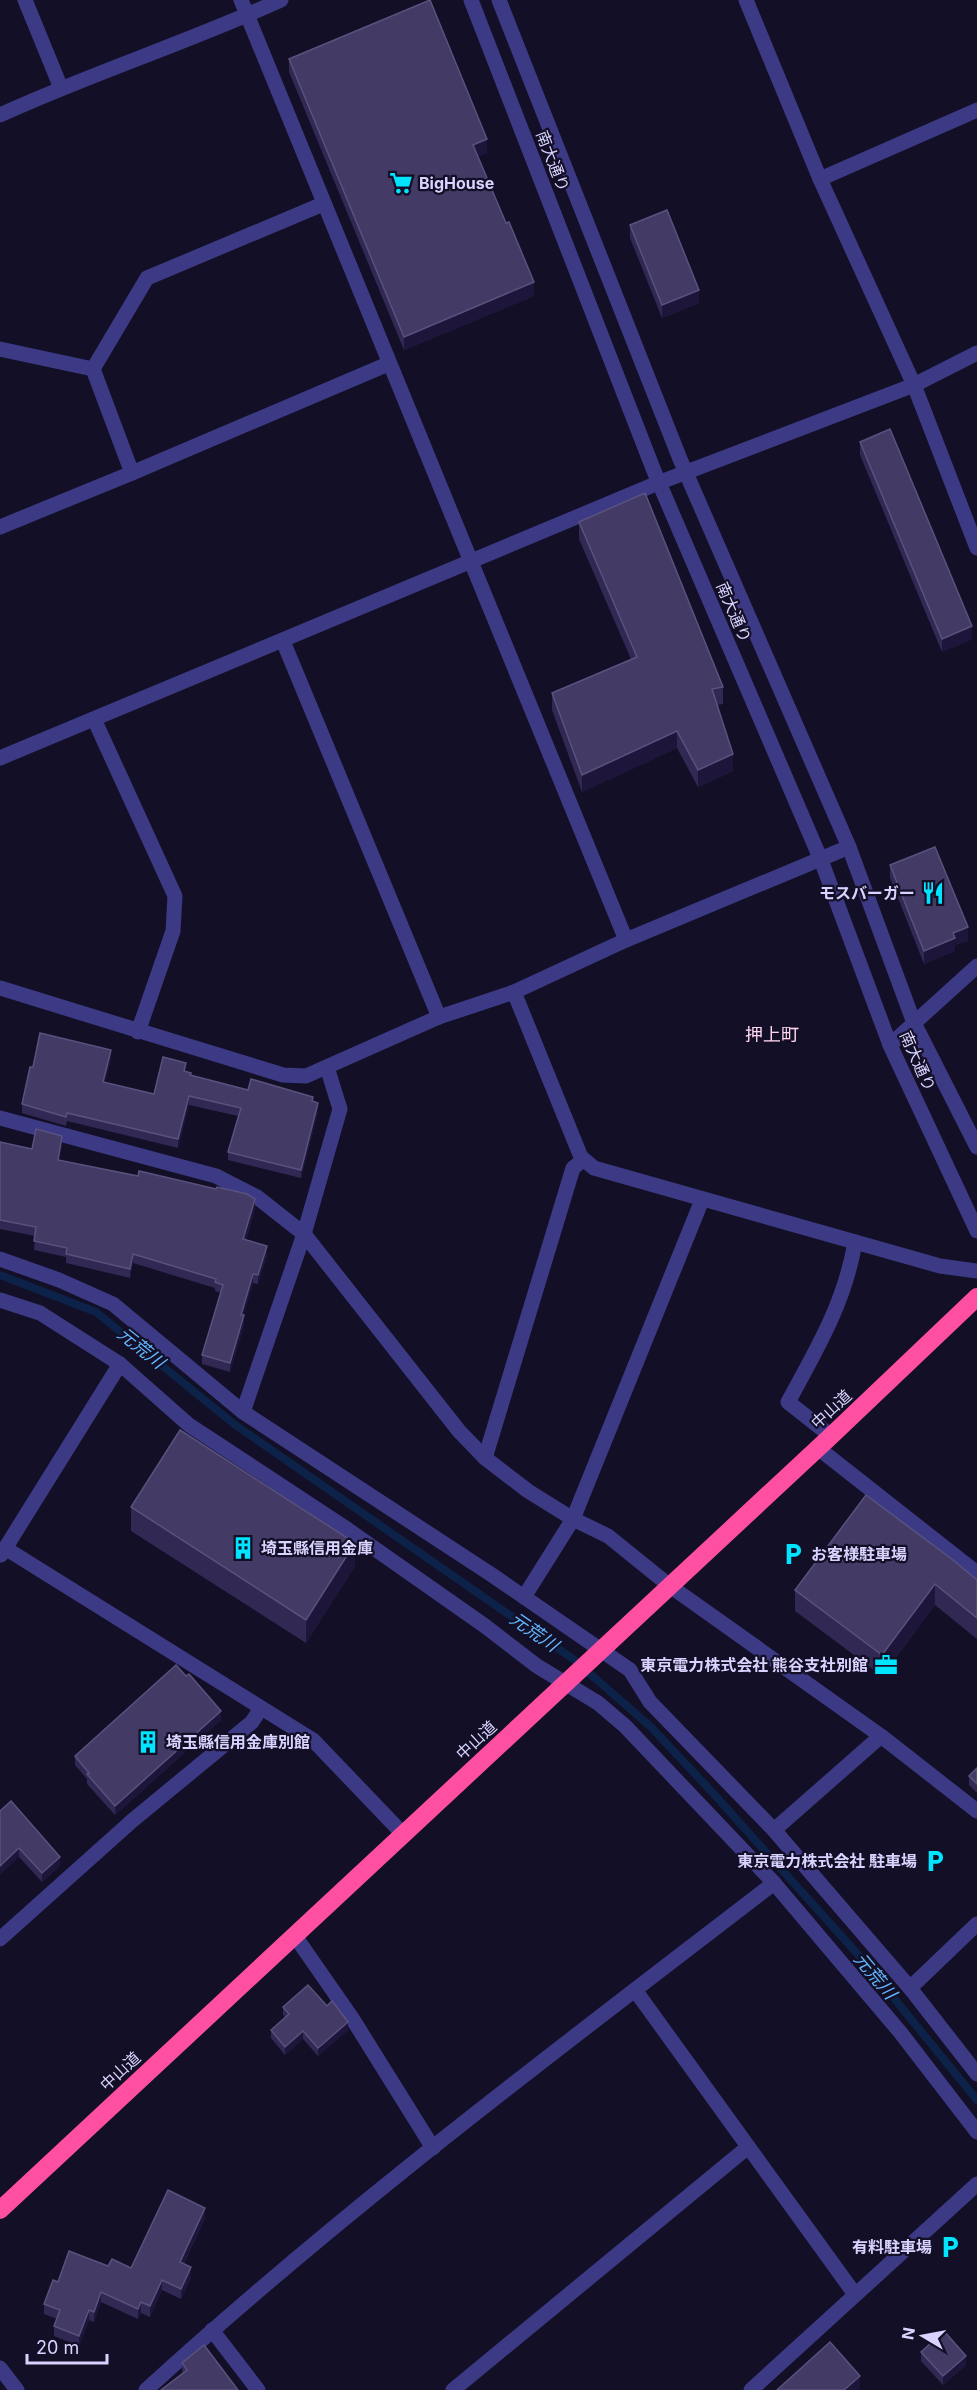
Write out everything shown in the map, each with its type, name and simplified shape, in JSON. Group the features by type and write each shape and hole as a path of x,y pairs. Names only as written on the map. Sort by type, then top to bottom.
{"highway":[{"name":"中山道","path":"0,2210 825,1442 977,1297"}],"street":[{"path":"25,0 61,88"},
{"path":"241,0 388,364 626,940"},
{"path":"0,115 61,88 281,0"},
{"name":"南大通り","path":"471,0 658,483 821,860 890,1045 977,1231"},
{"name":"南大通り","path":"499,0 685,472 849,848 914,1023 977,1147"},
{"path":"746,0 820,179 914,385 977,548"},
{"path":"820,179 977,110"},
{"path":"93,369 147,278 323,204"},
{"path":"0,349 93,369"},
{"path":"0,758 658,483 914,385 977,352"},
{"path":"0,527 388,364"},
{"path":"93,369 132,473"},
{"path":"283,641 439,1017"},
{"path":"94,719 175,896 172,931 138,1032"},
{"path":"0,988 283,1075 306,1076 439,1017 514,992 626,940 849,848"},
{"path":"890,1045 977,966"},
{"path":"514,992 583,1160 594,1168 940,1266 977,1271"},
{"path":"243,1412 304,1234 340,1109 327,1067"},
{"path":"0,1118 216,1176 257,1197 304,1234 459,1431 485,1458 528,1491 573,1519 608,1536 670,1586 881,1736 977,1811"},
{"path":"485,1458 573,1168 583,1160"},
{"path":"524,1597 573,1519 702,1200"},
{"path":"855,1242 851,1265 830,1326 788,1402 825,1442 977,1573"},
{"path":"0,1259 59,1280 113,1304 243,1412 524,1597 630,1670 650,1702 774,1830 910,1988 977,2074"},
{"path":"0,1299 40,1313 120,1364 189,1425 344,1527 485,1626 537,1666 598,1703 625,1726 774,1883 900,2032 977,2132"},
{"path":"120,1364 3,1552 314,1740 403,1834"},
{"path":"0,1939 133,1820 252,1722 261,1708"},
{"path":"774,1830 881,1736"},
{"path":"146,2390 212,2330 433,2148 774,1883"},
{"path":"910,1988 977,1924"},
{"path":"295,1936 352,2018 433,2148"},
{"path":"635,1990 854,2294"},
{"path":"453,2390 748,2147"},
{"path":"751,2390 977,2184"},
{"path":"212,2330 258,2390"},
{"path":"0,2368 17,2390"}],"building":[{"path":"430,0 487,139 473,145 534,282 404,337 289,59"},
{"path":"667,210 699,290 662,305 630,225"},
{"path":"890,429 972,626 942,639 860,442"},
{"path":"645,493 723,687 712,689 733,754 698,770 677,731 582,775 552,693 637,657 579,522"},
{"path":"935,847 968,927 953,933 955,938 924,951 890,865"},
{"path":"40,1033 111,1050 103,1082 154,1094 163,1057 186,1063 184,1071 191,1073 190,1075 248,1090 251,1079 313,1097 312,1101 318,1103 301,1170 228,1152 241,1108 189,1096 178,1139 67,1113 66,1117 22,1104"},
{"path":"36,1129 62,1136 58,1160 138,1176 139,1171 247,1194 255,1199 243,1239 267,1246 258,1275 253,1274 230,1363 202,1355 223,1285 215,1282 216,1279 133,1254 130,1269 66,1254 67,1248 34,1241 36,1227 0,1220 0,1142 32,1149"},
{"name":"埼玉縣信用金庫","path":"180,1430 355,1543 306,1620 131,1507"},
{"path":"866,1495 977,1580 977,1618 935,1584 882,1655 795,1590"},
{"name":"埼玉縣信用金庫別館","path":"176,1665 186,1676 189,1674 221,1711 115,1806 87,1774 89,1773 75,1756"},
{"path":"977,1768 977,1784 969,1776"},
{"path":"11,1801 60,1857 42,1873 19,1848 0,1866 0,1811"},
{"path":"308,1985 327,2006 332,2001 348,2022 318,2048 303,2031 285,2047 271,2030 289,2014 283,2007"},
{"path":"168,2190 205,2208 180,2262 191,2267 181,2289 162,2280 150,2306 141,2302 138,2309 101,2292 94,2312 89,2310 79,2336 54,2326 60,2310 44,2304 53,2280 58,2282 69,2251 108,2266 112,2259 131,2268"},
{"path":"944,2331 966,2356 943,2376 921,2352"},
{"path":"830,2342 860,2376 844,2390 777,2390"},
{"path":"204,2345 238,2390 161,2390 187,2370 182,2363"}],"waterway":[{"name":"元荒川","path":"0,1275 96,1312 234,1424 573,1659 651,1727 712,1792 862,1959 977,2100"}],"place":[{"name":"BigHouse","path":"401,183"},
{"name":"モスバーガー","path":"933,893"},
{"name":"埼玉縣信用金庫","path":"243,1548"},
{"name":"お客様駐車場","path":"793,1554"},
{"name":"東京電力株式会社 熊谷支社別館","path":"886,1665"},
{"name":"埼玉縣信用金庫別館","path":"148,1742"},
{"name":"東京電力株式会社 駐車場","path":"935,1861"},
{"name":"有料駐車場","path":"950,2247"}],"district":[{"name":"押上町","path":"772,1035"}]}
